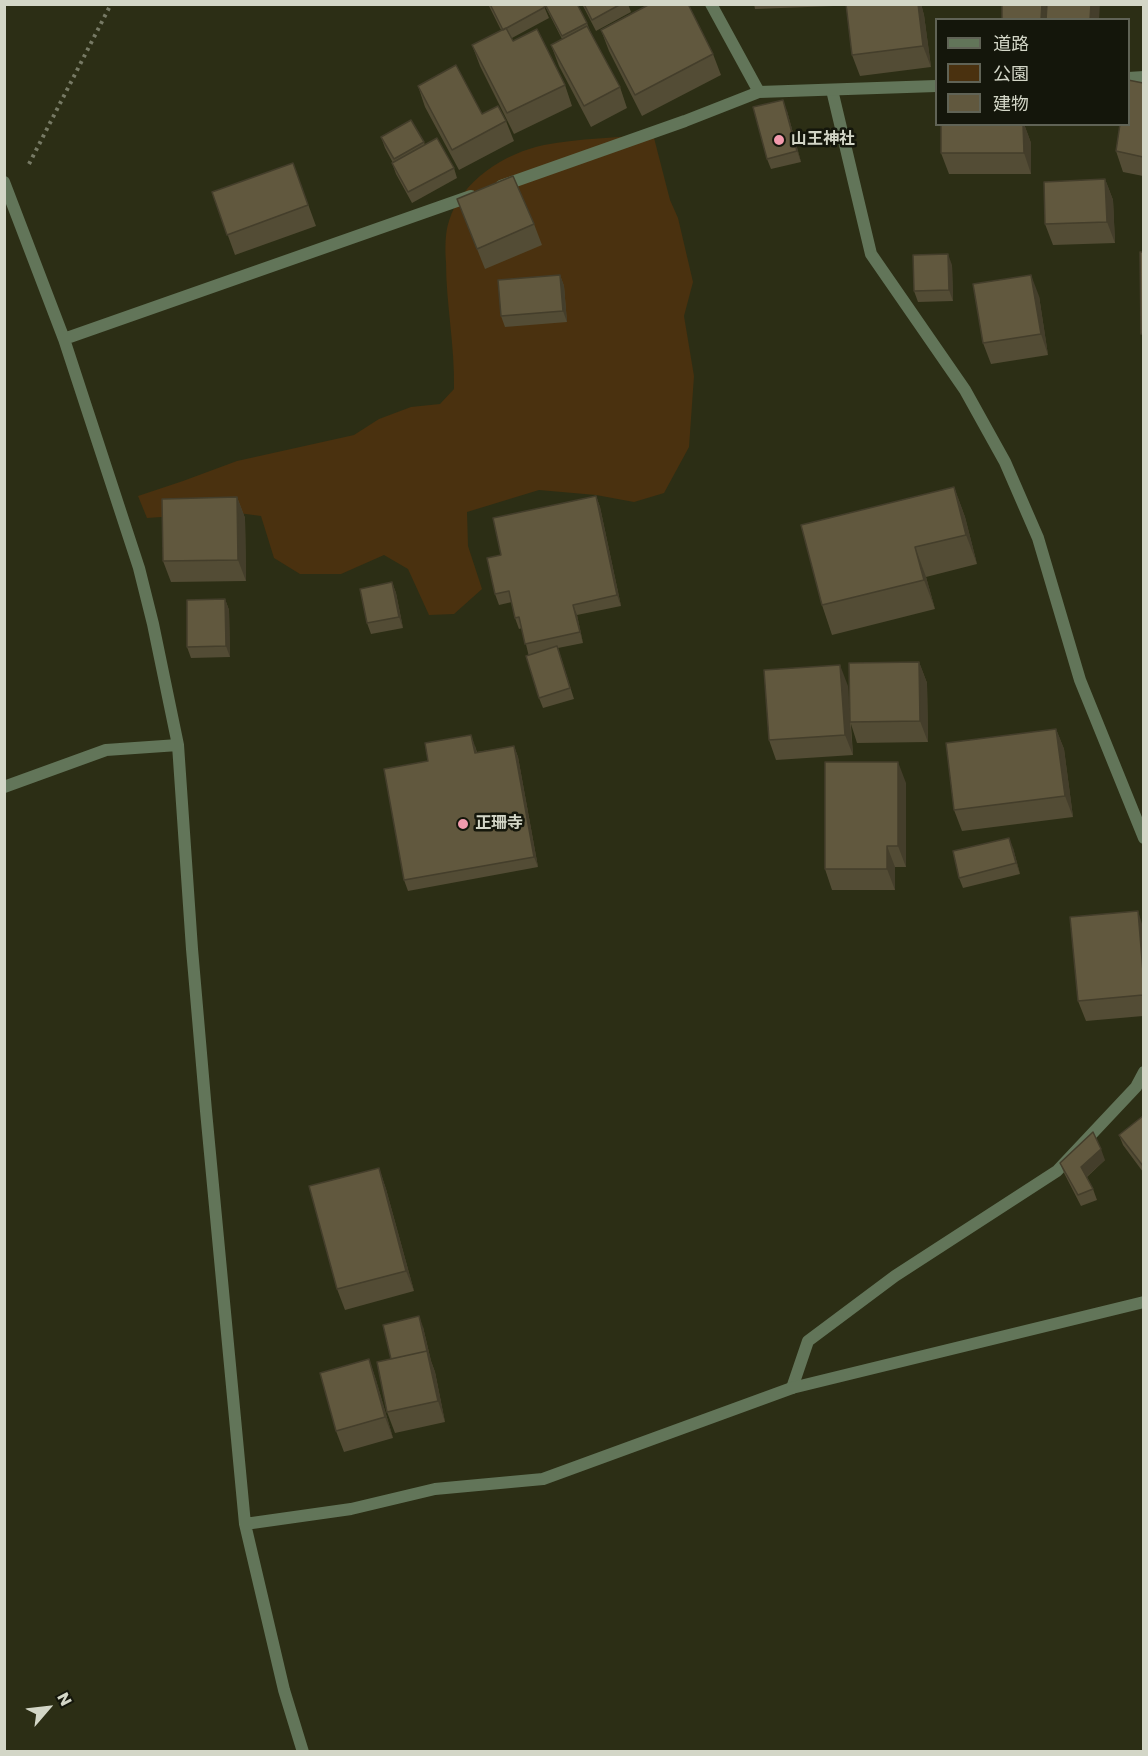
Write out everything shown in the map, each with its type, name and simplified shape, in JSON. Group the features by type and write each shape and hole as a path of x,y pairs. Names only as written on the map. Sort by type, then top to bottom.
{"street":[{"path":"711,4 759,92"},
{"path":"64,339 685,121 759,92 935,86"},
{"path":"832,90 871,254 965,390 1005,462 1038,538 1080,680 1143,838"},
{"path":"4,182 64,339 139,568 178,745 201,1053 245,1524 284,1690 303,1752"},
{"path":"4,787 106,750 178,745"},
{"path":"792,1388 808,1341 895,1276 1057,1171 1136,1087 1143,1072"},
{"path":"245,1524 351,1509 435,1490 543,1479 792,1388 1143,1302"}],"path":[{"path":"11,200 111,4"}],"green space":[{"path":"653,134 670,200 678,218 693,282 684,316 694,376 689,447 664,493 634,502 596,495 539,490 467,512 468,546 482,589 454,614 429,615 408,569 384,555 341,574 300,574 274,558 261,516 231,512 147,518 138,496 237,461 354,435 379,419 411,407 440,404 454,389 445,252 449,221 463,193 486,171 529,149 571,141"}],"building":[{"path":"490,4 543,4 545,7 503,30"},
{"path":"545,4 577,4 587,23 562,36"},
{"path":"584,4 621,4 592,20"},
{"path":"650,4 688,4 713,54 635,95 601,30"},
{"path":"846,4 918,4 923,46 852,55"},
{"path":"1002,4 1042,4 1041,18 1002,18"},
{"path":"1047,4 1091,4 1090,18 1046,18"},
{"path":"587,26 620,87 584,106 551,45"},
{"path":"506,28 513,41 537,29 565,85 507,113 472,45"},
{"path":"456,65 482,114 498,106 506,121 452,150 418,86"},
{"path":"1130,80 1143,83 1143,157 1116,151 1120,126 1130,126"},
{"name":"山王神社","path":"783,100 797,151 767,159 753,107"},
{"path":"411,120 424,142 394,159 381,137"},
{"path":"941,126 1023,126 1024,153 941,153"},
{"path":"437,138 454,168 408,192 392,163"},
{"path":"293,163 308,205 227,235 212,192"},
{"path":"513,176 534,224 477,249 457,199"},
{"path":"1105,179 1107,222 1045,224 1044,182"},
{"path":"1140,252 1143,252 1143,334 1141,334"},
{"path":"948,254 949,290 914,291 913,255"},
{"path":"560,275 563,311 501,316 498,280"},
{"path":"1031,275 1041,334 983,343 973,284"},
{"path":"954,487 966,535 915,547 924,580 822,605 801,525"},
{"path":"596,496 617,595 573,605 580,632 525,644 519,617 515,618 509,591 495,594 487,558 501,555 493,518"},
{"path":"237,497 238,560 163,561 162,499"},
{"path":"392,582 399,617 367,623 360,589"},
{"path":"225,599 226,646 187,647 187,600"},
{"path":"557,646 570,688 539,698 526,656"},
{"path":"919,662 920,721 850,722 849,663"},
{"path":"840,665 845,735 769,740 764,670"},
{"path":"1056,729 1065,796 954,810 946,743"},
{"name":"正珊寺","path":"471,735 475,753 514,746 534,857 404,880 384,769 428,761 425,743"},
{"path":"825,762 898,762 898,846 887,846 887,869 825,869"},
{"path":"1009,838 1016,863 959,878 953,851"},
{"path":"1138,911 1143,995 1078,1001 1070,917"},
{"path":"1143,1116 1143,1166 1119,1135"},
{"path":"1093,1132 1101,1149 1081,1167 1093,1189 1078,1195 1060,1163"},
{"path":"379,1168 406,1271 337,1289 309,1186"},
{"path":"419,1316 427,1351 391,1359 383,1325"},
{"path":"427,1351 438,1401 387,1412 377,1362"},
{"path":"369,1359 385,1417 336,1431 320,1373"}],"place":[{"name":"山王神社","path":"779,140"},
{"name":"正珊寺","path":"463,824"}]}
